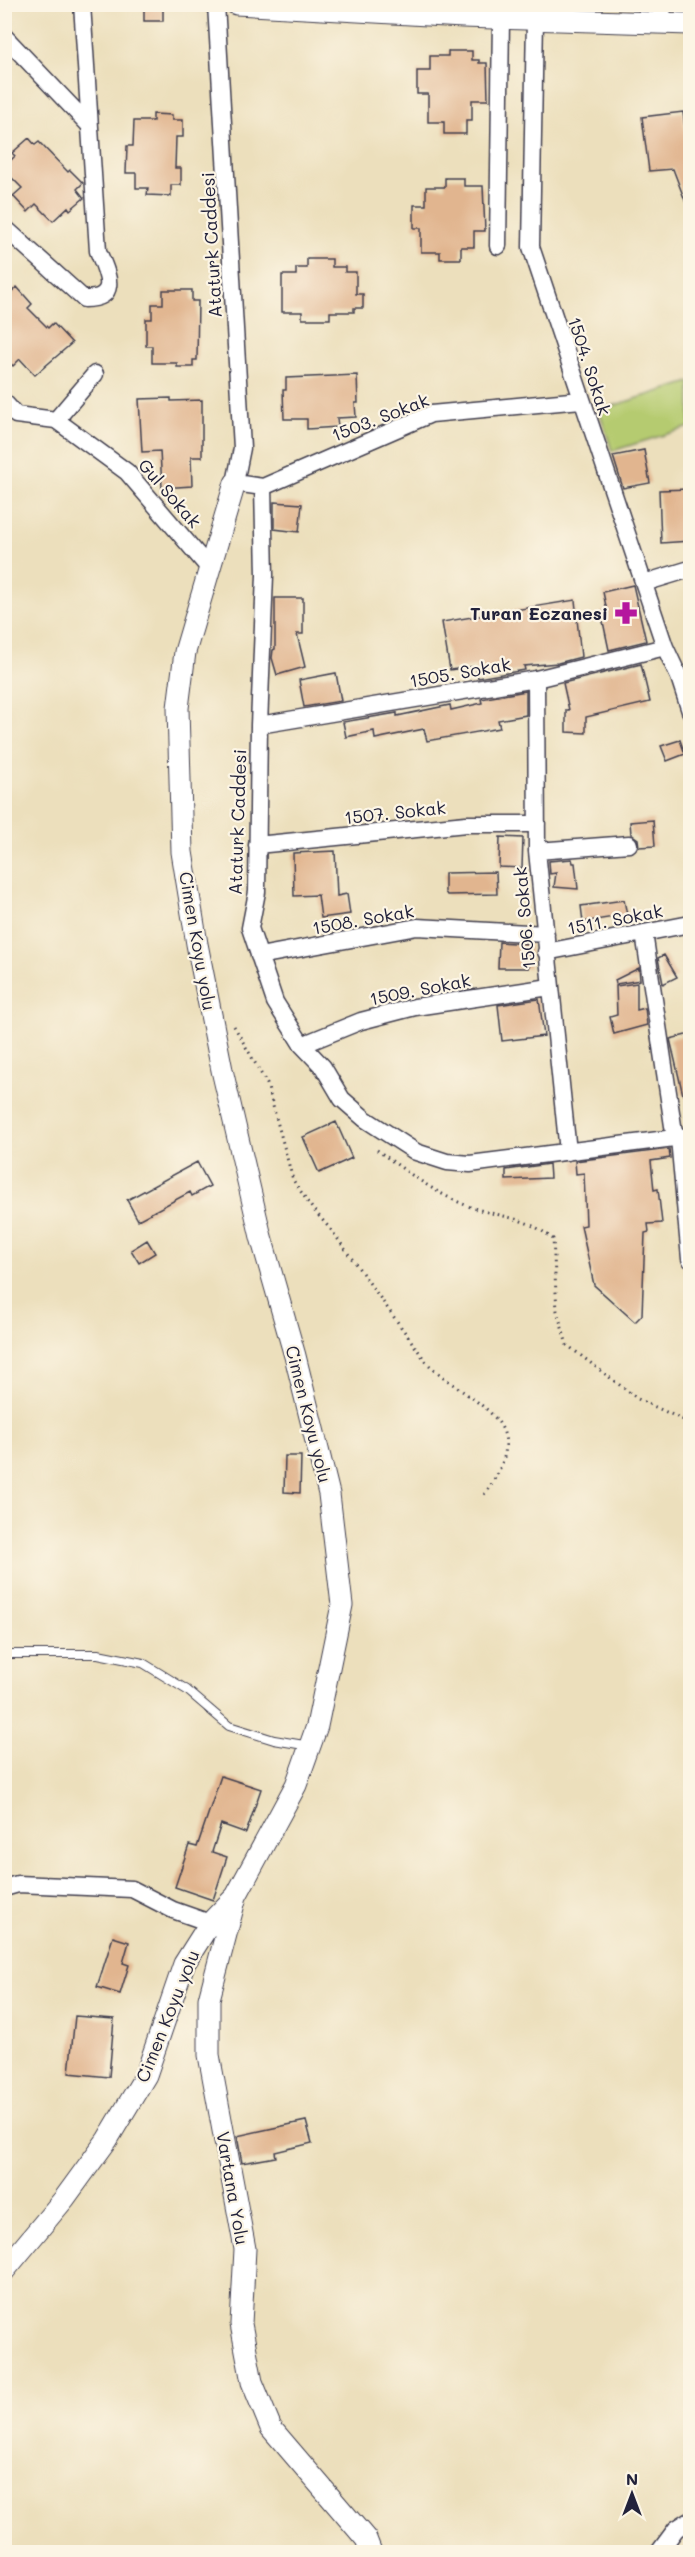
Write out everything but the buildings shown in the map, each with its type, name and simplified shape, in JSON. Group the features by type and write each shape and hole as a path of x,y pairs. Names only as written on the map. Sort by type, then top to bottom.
{"street":[{"path":"4,227 84,299 93,299 102,295 109,287 110,280 98,251 82,4"},
{"name":"Ataturk Caddesi","path":"216,4 241,430 241,459 235,483"},
{"path":"236,4 465,11 501,18 535,18 572,12 662,14 690,24"},
{"path":"498,246 501,18"},
{"name":"1504. Sokak","path":"535,18 531,247 665,647 685,675 690,711"},
{"path":"4,36 89,125"},
{"path":"56,420 95,374"},
{"name":"1503. Sokak","path":"262,487 431,414 581,400"},
{"name":"Gul Sokak","path":"4,402 16,415 56,420 127,472 209,568"},
{"path":"235,483 262,487"},
{"name":"Cimen Koyu yolu","path":"4,2271 64,2199 107,2140 146,2075 184,1964 210,1923 236,1896 296,1785 317,1726 342,1605 329,1494 295,1356 261,1237 222,1070 197,944 182,852 178,708 185,652 235,483"},
{"name":"Ataturk Caddesi","path":"262,487 265,575 259,725 257,892 250,928 275,1002 302,1045 323,1067 342,1099 365,1119 416,1152 447,1162 470,1164 681,1137"},
{"path":"644,584 690,569"},
{"name":"1505. Sokak","path":"259,725 536,679 665,647"},
{"name":"1506. Sokak","path":"536,679 537,851 568,1152"},
{"name":"1507. Sokak","path":"257,846 466,825 537,825"},
{"path":"537,851 629,844"},
{"name":"1511. Sokak","path":"546,952 690,924"},
{"name":"1508. Sokak","path":"259,956 417,927 546,934"},
{"path":"644,933 681,1137 690,1258"},
{"name":"1509. Sokak","path":"302,1045 361,1021 415,1007 550,987"},
{"path":"4,1888 18,1884 132,1889 173,1910 210,1923"},
{"name":"Vartana Yolu","path":"236,1896 209,1999 209,2055 245,2249 241,2324 252,2382 271,2428 366,2539 371,2553"},
{"path":"659,2553 676,2529 690,2520"}],"lane":[{"path":"4,1654 98,1654 143,1663 187,1690 229,1726 274,1740 310,1746"}],"path":[{"path":"234,1025 267,1084 293,1179 312,1208 332,1231 427,1364 496,1417 504,1431 507,1444 505,1460 496,1479 483,1496"},
{"path":"376,1149 429,1188 469,1206 511,1216 540,1228 553,1239 557,1311 567,1345 638,1399 690,1423"}],"green space":[{"path":"690,382 690,427 612,451 599,410"}],"place":[{"name":"Turan Eczanesi","path":"626,613"}]}
